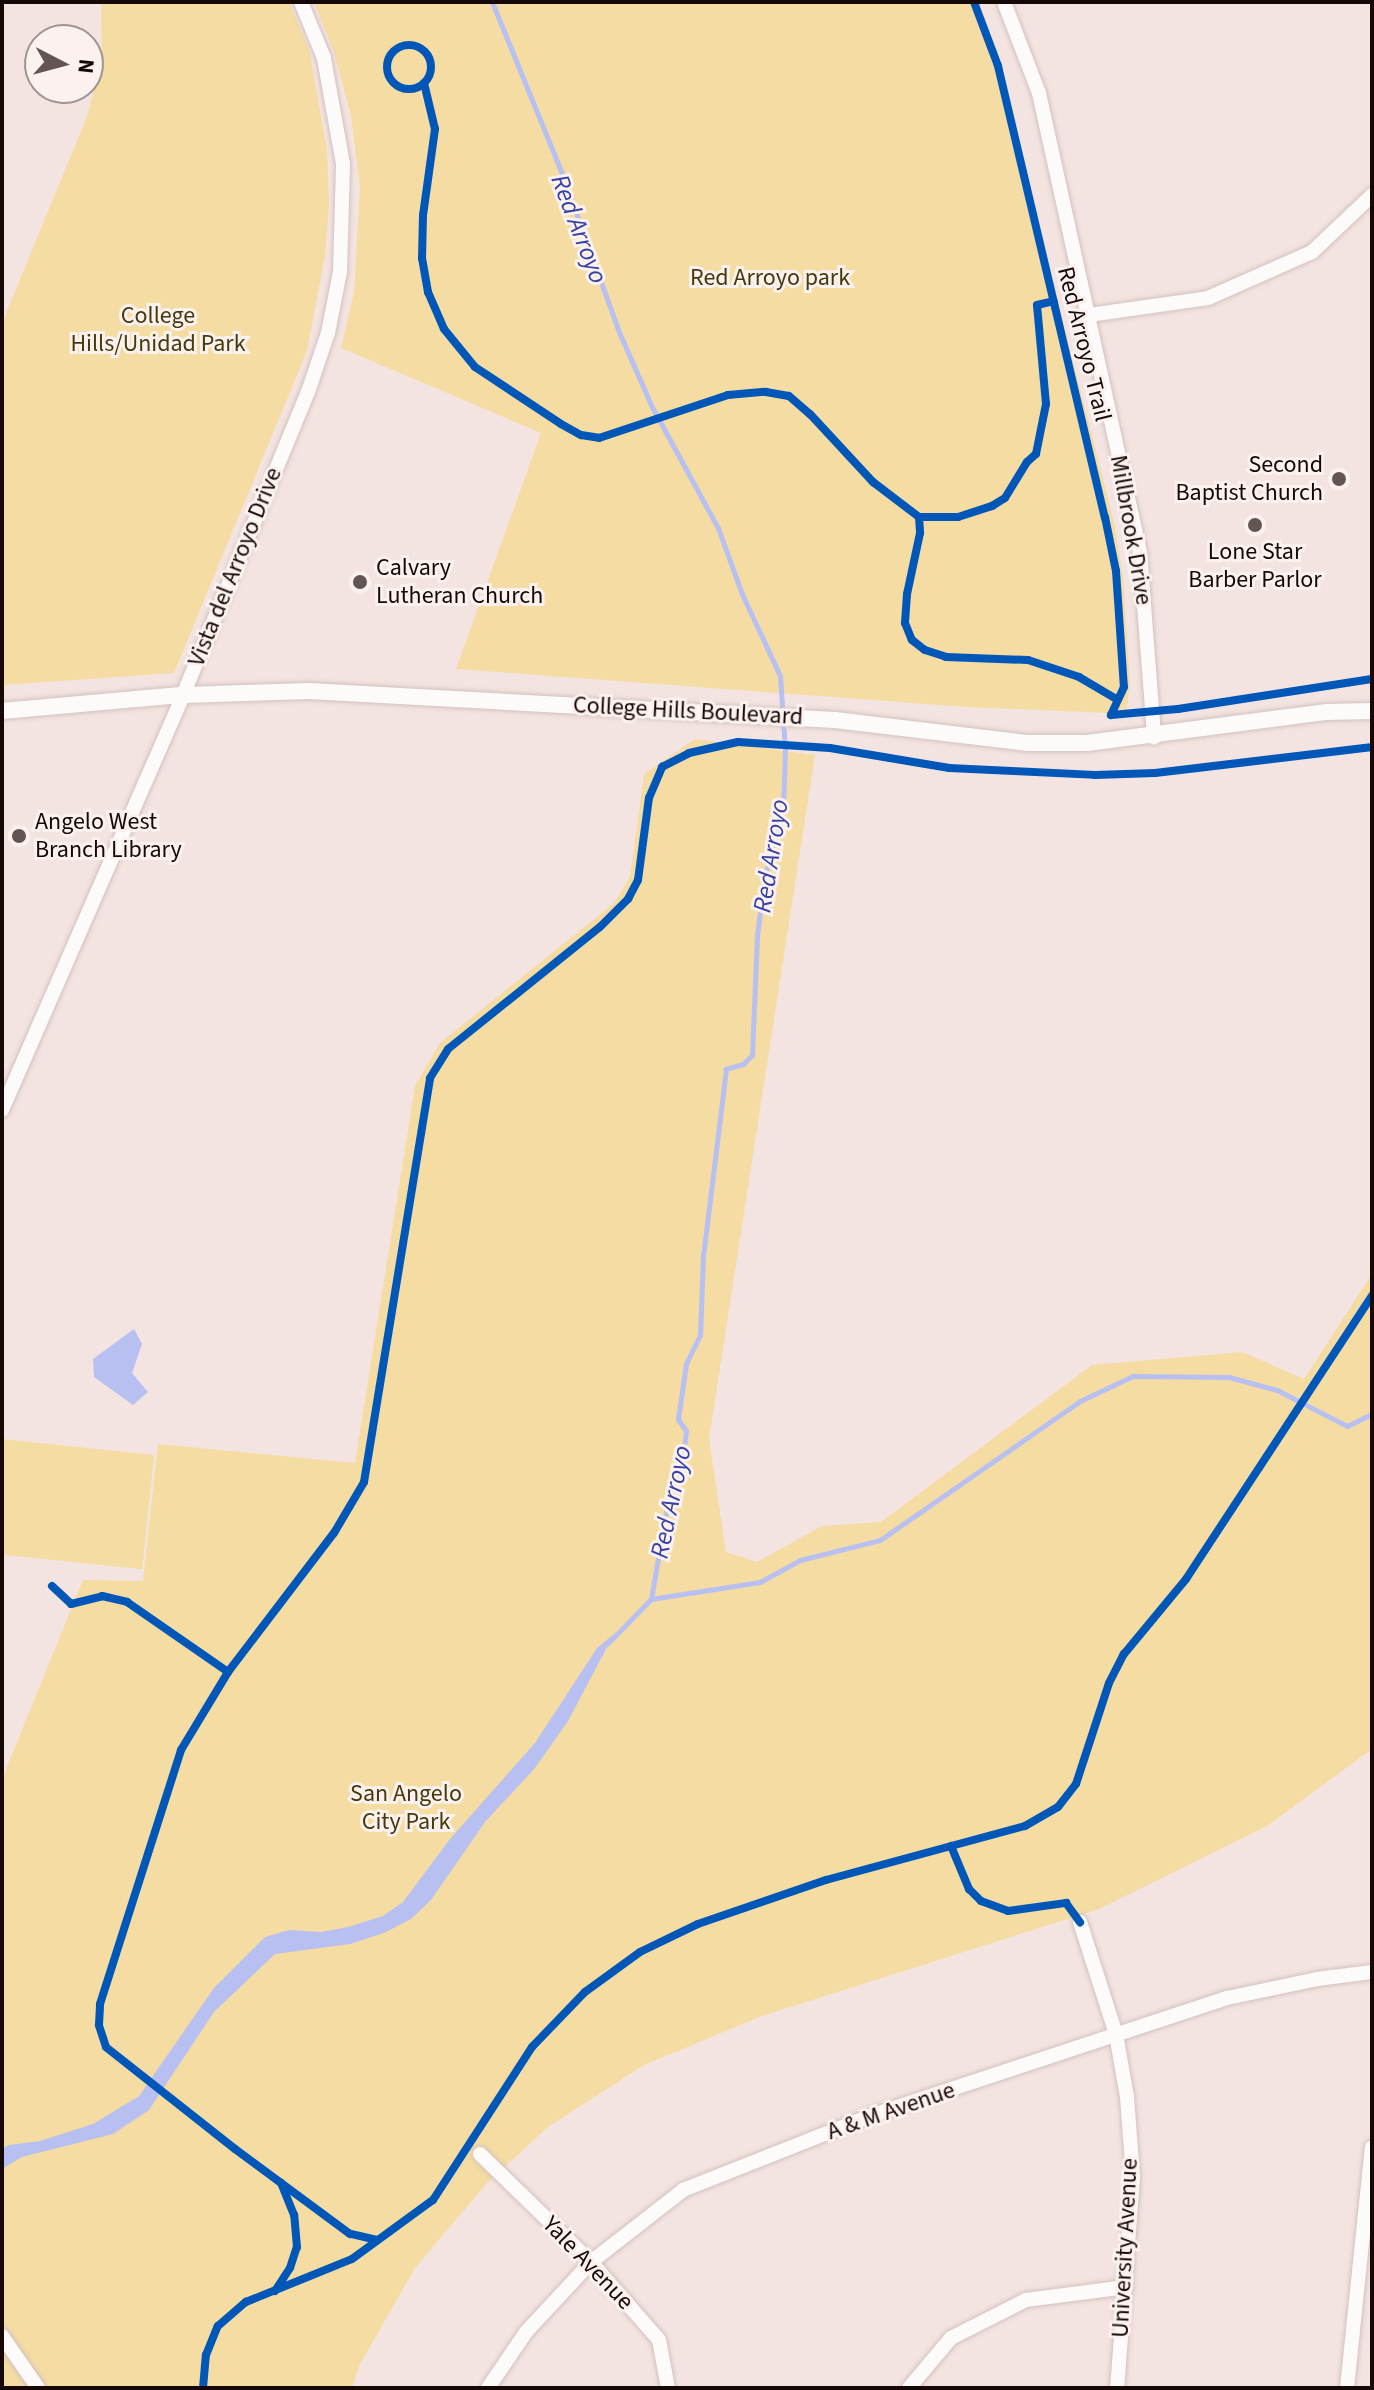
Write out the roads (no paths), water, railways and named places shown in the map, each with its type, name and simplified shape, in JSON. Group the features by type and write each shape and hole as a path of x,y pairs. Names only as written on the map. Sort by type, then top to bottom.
{"street":[{"name":"Vista del Arroyo Drive","path":"2,1110 183,695 308,392 328,333 340,272 343,164 324,58 301,2"},
{"name":"Millbrook Drive","path":"1004,2 1039,93 1140,553 1154,737"},
{"path":"1089,315 1208,298 1312,252 1372,195"},
{"name":"College Hills Boulevard","path":"2,711 183,695 309,691 835,720 1027,743 1087,743 1154,737 1327,712 1372,711"},
{"name":"University Avenue","path":"1080,1922 1116,2034 1127,2097 1133,2177 1117,2388"},
{"name":"A & M Avenue","path":"488,2388 526,2332 591,2262 683,2190 870,2116 1227,1998 1317,1979 1372,1972"},
{"path":"1347,2388 1372,2147"},
{"name":"Yale Avenue","path":"480,2154 591,2262 659,2340 668,2388"},
{"path":"909,2388 951,2338 1026,2300 1126,2287"},
{"path":"2,2336 38,2388"}],"water":[{"path":"134,1329 142,1344 132,1373 148,1392 133,1405 94,1377 93,1359"},
{"path":"614,1634 568,1721 535,1768 485,1822 431,1900 411,1919 384,1933 350,1944 275,1954 214,2012 149,2110 113,2134 22,2157 2,2169 2,2149 9,2145 40,2141 93,2124 139,2096 214,1988 265,1937 289,1930 321,1932 348,1927 383,1916 403,1902 450,1839 535,1743 597,1648"}],"waterway":[{"name":"Red Arroyo","path":"492,2 561,171 619,332 652,407 718,528 742,594 780,676 785,750 783,809 764,879 757,936 752,1055 743,1064 726,1069 703,1255 700,1335 686,1364 678,1419 686,1431 683,1455 666,1512 651,1599 608,1643"},
{"name":"Red Arroyo","path":"651,1599 760,1582 800,1560 880,1540 1080,1401 1133,1376 1229,1377 1277,1390 1347,1426 1372,1414"}],"place":[{"name":"Second Baptist Church","path":"1339,479"},
{"name":"Lone Star Barber Parlor","path":"1255,525"},
{"name":"Calvary Lutheran Church","path":"360,582"},
{"name":"Angelo West Branch Library","path":"19,836"}],"park label":[{"name":"Red Arroyo park","path":"770,278"},
{"name":"College Hills/Unidad Park","path":"158,330"},
{"name":"San Angelo City Park","path":"406,1808"}]}
